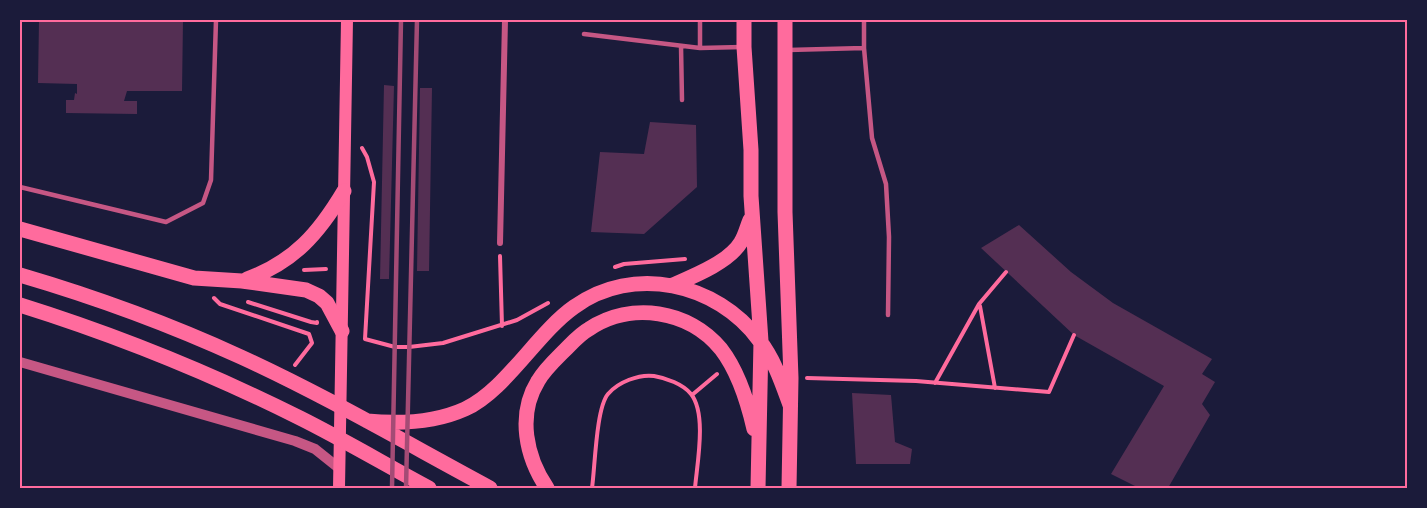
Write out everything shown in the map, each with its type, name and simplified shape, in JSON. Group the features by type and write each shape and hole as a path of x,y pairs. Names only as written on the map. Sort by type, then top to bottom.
{"main road":[{"path":"339,489 347,20"},
{"path":"744,20 752,217 761,341 758,489"},
{"path":"785,20 785,212 791,378 789,489"},
{"path":"242,281 271,269 306,244 332,212 344,191"},
{"path":"673,285 708,269 733,251 741,242 752,217"},
{"path":"20,229 194,278 242,281 313,292 327,303 342,331"},
{"path":"20,275 147,317 199,338 285,378 490,489"},
{"path":"367,421 387,423 418,421 465,409 489,393 562,316 586,299 614,288 644,283 673,285 691,290 725,306 739,317 761,341 775,366 790,405"},
{"path":"20,305 94,330 197,370 302,419 429,489"},
{"path":"547,489 528,449 526,433 530,400 537,383 550,365 577,338 599,323 624,314 643,312 662,314 686,322 705,334 722,350 742,390 759,446"},
{"path":"789,462 800,489"}],"street":[{"path":"500,243 505,20"},
{"path":"20,362 295,441 315,449 340,469"}],"lane":[{"path":"20,187 166,222 203,203 211,180 216,20"},
{"path":"700,20 700,48"},
{"path":"864,20 864,48 872,138 886,184 889,237 888,315"},
{"path":"584,34 700,48 744,47"},
{"path":"681,46 682,100"},
{"path":"785,50 864,48"}],"path":[{"path":"358,141 367,157 374,182 365,339 395,347 443,343 518,320 558,297"},
{"path":"500,243 502,326"},
{"path":"609,269 624,264 690,259"},
{"path":"935,383 979,304 1006,272"},
{"path":"217,294 214,298 220,304 309,334 312,343 285,378"},
{"path":"241,300 311,322"},
{"path":"979,304 995,388"},
{"path":"791,378 935,383 1049,392 1074,335"},
{"path":"592,489 601,412 608,394 631,380 651,376 685,388 697,405 700,426 695,489"}],"building":[{"path":"39,20 183,20 182,91 127,91 124,101 137,101 137,114 66,113 66,100 74,100 75,93 77,94 77,84 38,83"},
{"path":"384,85 394,86 389,279 380,279"},
{"path":"420,88 432,88 429,271 417,271"},
{"path":"650,122 696,125 697,187 644,234 591,232 600,152 644,154"},
{"path":"1019,225 1071,272 1113,303 1212,359 1202,374 1215,382 1202,404 1210,415 1168,488 1139,488 1111,474 1164,386 1074,335 981,248"},
{"path":"852,393 891,395 895,442 912,449 910,464 856,464"}],"railway":[{"path":"392,488 401,20"},
{"path":"406,488 417,20"}]}
